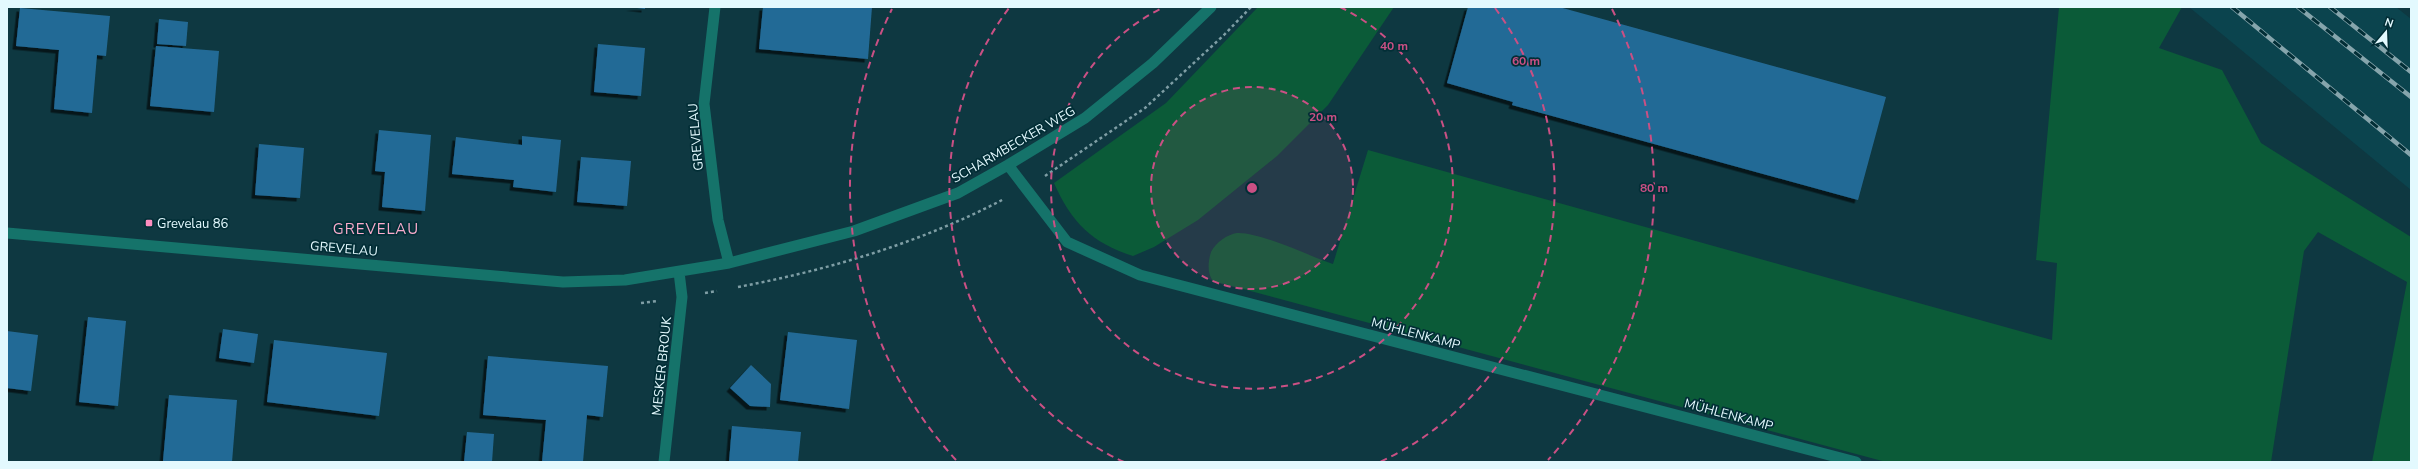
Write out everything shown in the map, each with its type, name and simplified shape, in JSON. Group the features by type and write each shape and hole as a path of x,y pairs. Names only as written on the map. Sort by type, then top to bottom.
{"street":[{"name":"GREVELAU","path":"715,7 704,104 718,220 729,263"},
{"name":"SCHARMBECKER WEG","path":"679,272 729,263 854,231 958,193 1008,165 1085,118 1153,63 1210,7"},
{"name":"MÜHLENKAMP","path":"1008,165 1067,242 1140,275 1856,462"},
{"name":"GREVELAU","path":"7,233 563,282 626,280 679,272"},
{"name":"MESKER BROUK","path":"664,462 682,297 679,272"}],"path":[{"path":"735,288 804,273 861,257 976,214 1025,188 1145,108 1224,35 1251,7"},
{"path":"635,304 720,290"}],"shaded area":[{"path":"2189,7 2396,7 2411,19 2411,190"}],"green space":[{"path":"1258,7 1394,7 1328,105 1277,156 1198,220 1154,247 1133,256 1106,245 1094,237 1076,220 1068,209 1054,183 1166,103"},
{"path":"2059,7 2182,7 2159,48 2222,70 2261,143 2411,237 2411,462 2372,462 2407,282 2318,232 2304,251 2271,462 1886,462 1213,281 1211,278 1209,263 1211,252 1215,245 1230,235 1237,233 1258,236 1271,240 1333,264 1368,150 2052,340 2057,263 2036,260"}],"building":[{"path":"629,7 645,7 645,9"},
{"path":"763,7 872,7 868,59 759,49"},
{"path":"1468,7 1559,7 1886,97 1858,200 1512,105 1513,102 1447,83"},
{"path":"20,8 110,16 106,56 97,55 92,113 54,109 59,50 16,46"},
{"path":"159,19 188,22 186,46 157,44"},
{"path":"598,44 645,48 641,96 594,92"},
{"path":"156,46 219,51 214,112 150,106"},
{"path":"379,130 431,135 425,211 382,207 385,172 375,171"},
{"path":"522,136 561,140 556,192 513,187 514,180 452,174 456,137 522,145"},
{"path":"259,144 304,148 300,198 255,195"},
{"path":"581,157 631,161 627,206 577,202"},
{"path":"88,317 126,321 118,406 79,402"},
{"path":"223,329 258,334 254,363 219,358"},
{"path":"7,331 38,335 31,391 7,388"},
{"path":"788,332 857,340 849,409 780,400"},
{"path":"274,340 387,353 379,416 267,402"},
{"path":"488,356 608,366 603,417 587,415 583,462 542,462 546,420 483,415"},
{"path":"751,365 771,384 770,407 750,406 730,388"},
{"path":"169,395 237,400 232,462 163,461"},
{"path":"732,426 801,432 798,462 729,462"},
{"path":"467,432 494,434 492,462 464,462"}],"railway":[{"path":"2232,7 2411,155"},
{"path":"2298,7 2411,97"},
{"path":"2330,7 2411,72"}],"place":[{"name":"Grevelau 86","path":"149,223"}],"district":[{"name":"GREVELAU","path":"376,229"}]}
